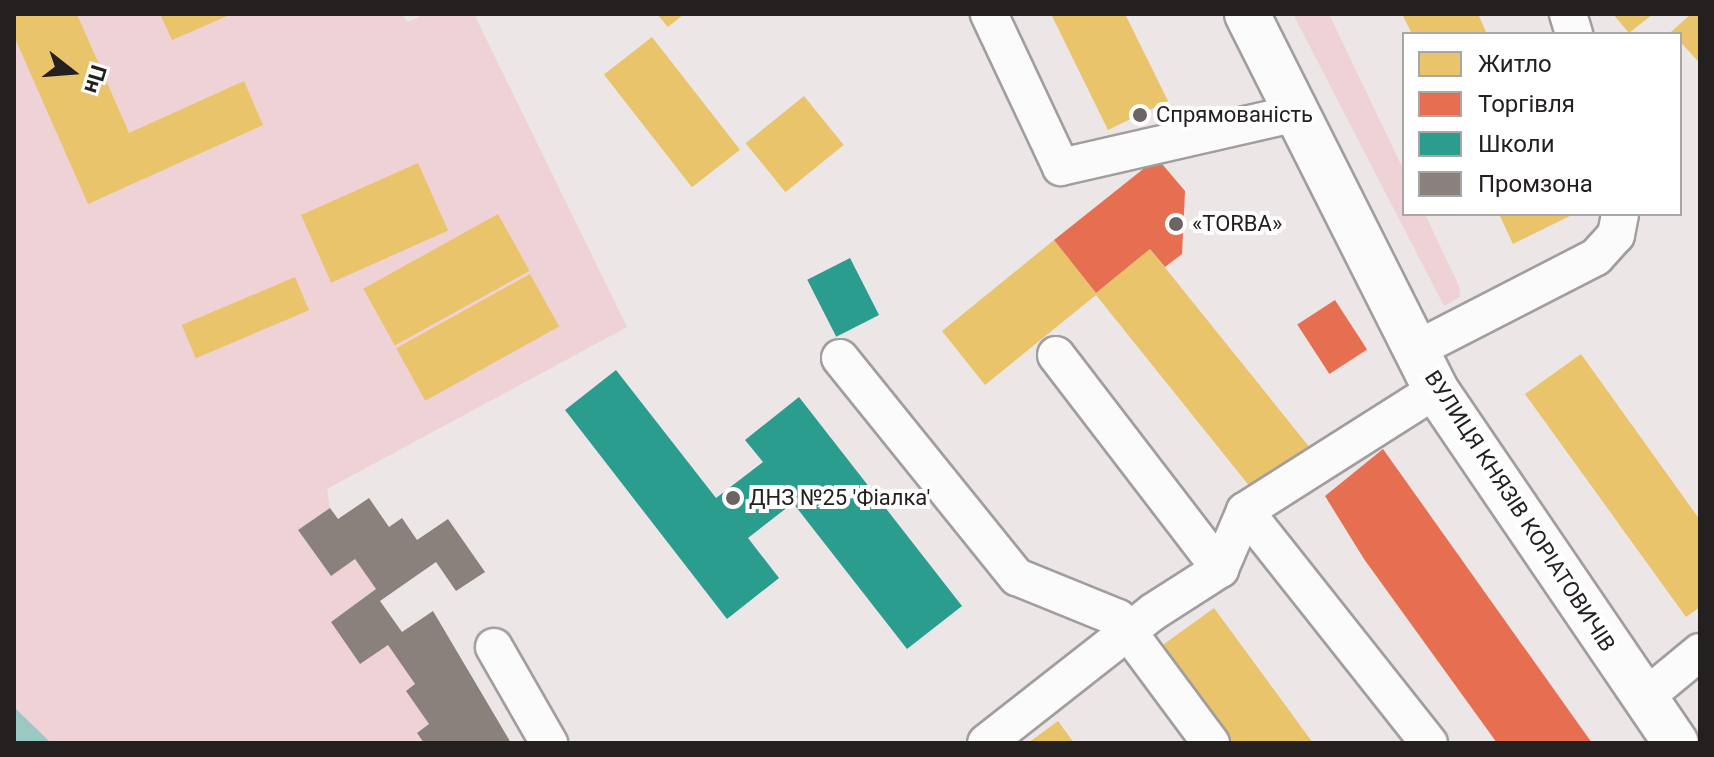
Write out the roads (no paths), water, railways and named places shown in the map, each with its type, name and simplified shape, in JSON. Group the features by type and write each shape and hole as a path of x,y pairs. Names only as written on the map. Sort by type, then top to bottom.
{"main road":[{"name":"ВУЛИЦЯ КНЯЗІВ КОРІАТОВИЧІВ","path":"1247,14 1436,390 1674,742"}],"street":[{"path":"989,14 1061,167 1296,113"},
{"path":"1417,349 1596,257 1616,235 1620,216"},
{"path":"1056,355 1220,569"},
{"path":"840,358 1017,577 1118,618 1211,743"},
{"path":"986,743 1128,630 1220,569 1245,511 1436,390"},
{"path":"1245,511 1429,743"},
{"path":"494,647 549,743"},
{"path":"1643,699 1700,652"}],"water":[{"path":"14,707 51,743 14,743"}],"place":[{"name":"Спрямованість","path":"1140,115"},
{"name":"«TORBA»","path":"1176,224"},
{"name":"ДНЗ №25 'Фіалка'","path":"733,498"}]}
